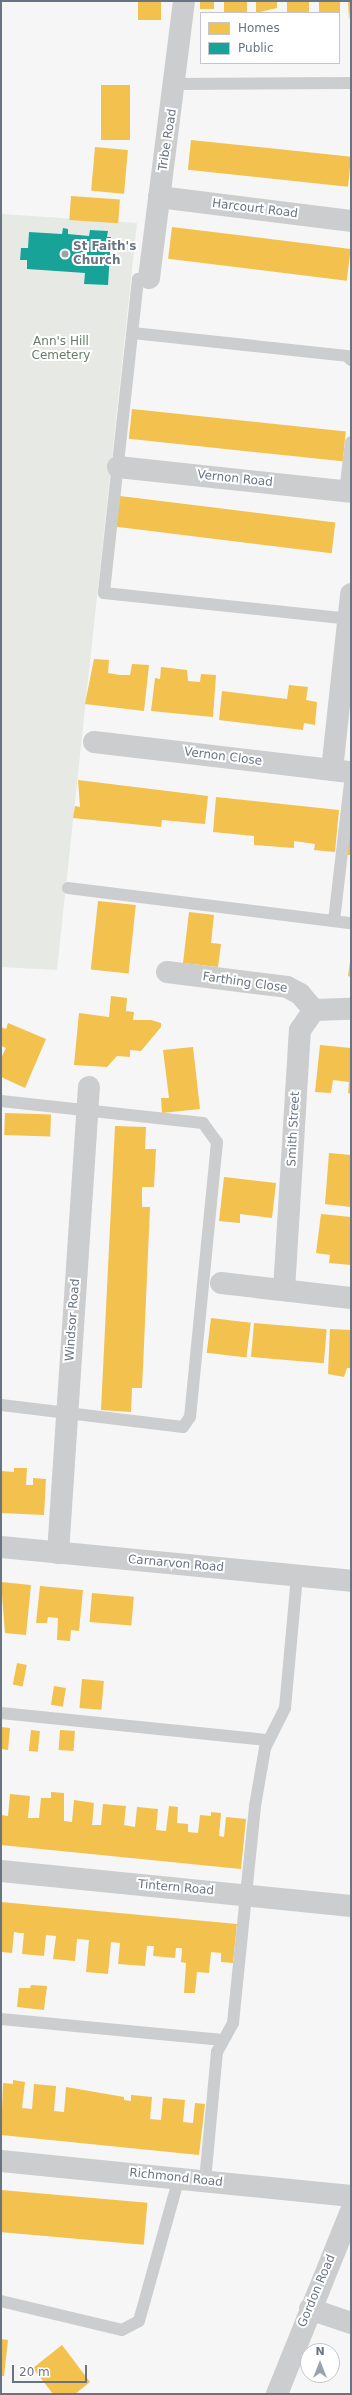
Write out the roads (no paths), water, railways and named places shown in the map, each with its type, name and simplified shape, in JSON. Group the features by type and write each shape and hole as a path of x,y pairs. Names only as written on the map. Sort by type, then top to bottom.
{"street":[{"name":"Tribe Road","path":"149,278 159,197 176,84 184,1"},
{"name":"Harcourt Road","path":"159,197 351,221"},
{"name":"Vernon Road","path":"118,467 348,492"},
{"path":"345,772 351,594"},
{"name":"Vernon Close","path":"94,742 345,772"},
{"name":"Farthing Close","path":"167,972 287,987 300,994 314,1010"},
{"path":"314,1010 351,1009"},
{"name":"Smith Street","path":"284,1290 299,1040 304,1021 314,1010"},
{"name":"Windsor Road","path":"58,1553 89,1087"},
{"path":"220,1282 351,1298"},
{"name":"Carnarvon Road","path":"1,1547 351,1581"},
{"name":"Tintern Road","path":"1,1871 246,1894 351,1906"},
{"name":"Richmond Road","path":"1,2161 351,2196"},
{"name":"Gordon Road","path":"277,2394 310,2309 351,2212"},
{"path":"310,2309 351,2323"}],"lane":[{"path":"176,84 351,82"},
{"path":"149,278 138,279 104,593 350,618"},
{"path":"133,333 347,356 351,360"},
{"path":"348,492 351,442"},
{"path":"334,921 345,772"},
{"path":"68,888 351,923"},
{"path":"1,1102 203,1123 217,1142 190,1417 183,1427 1,1405"},
{"path":"205,2181 217,2052 233,2022 255,1806 269,1740 285,1708 297,1576"},
{"path":"1,1714 269,1740"},
{"path":"1,2019 223,2040"},
{"path":"1,2302 57,2312 122,2330 139,2321 179,2178"}],"place":[{"name":"St Faith's Church","path":"65,254"}],"park label":[{"name":"Ann's Hill Cemetery","path":"61,349"}]}
